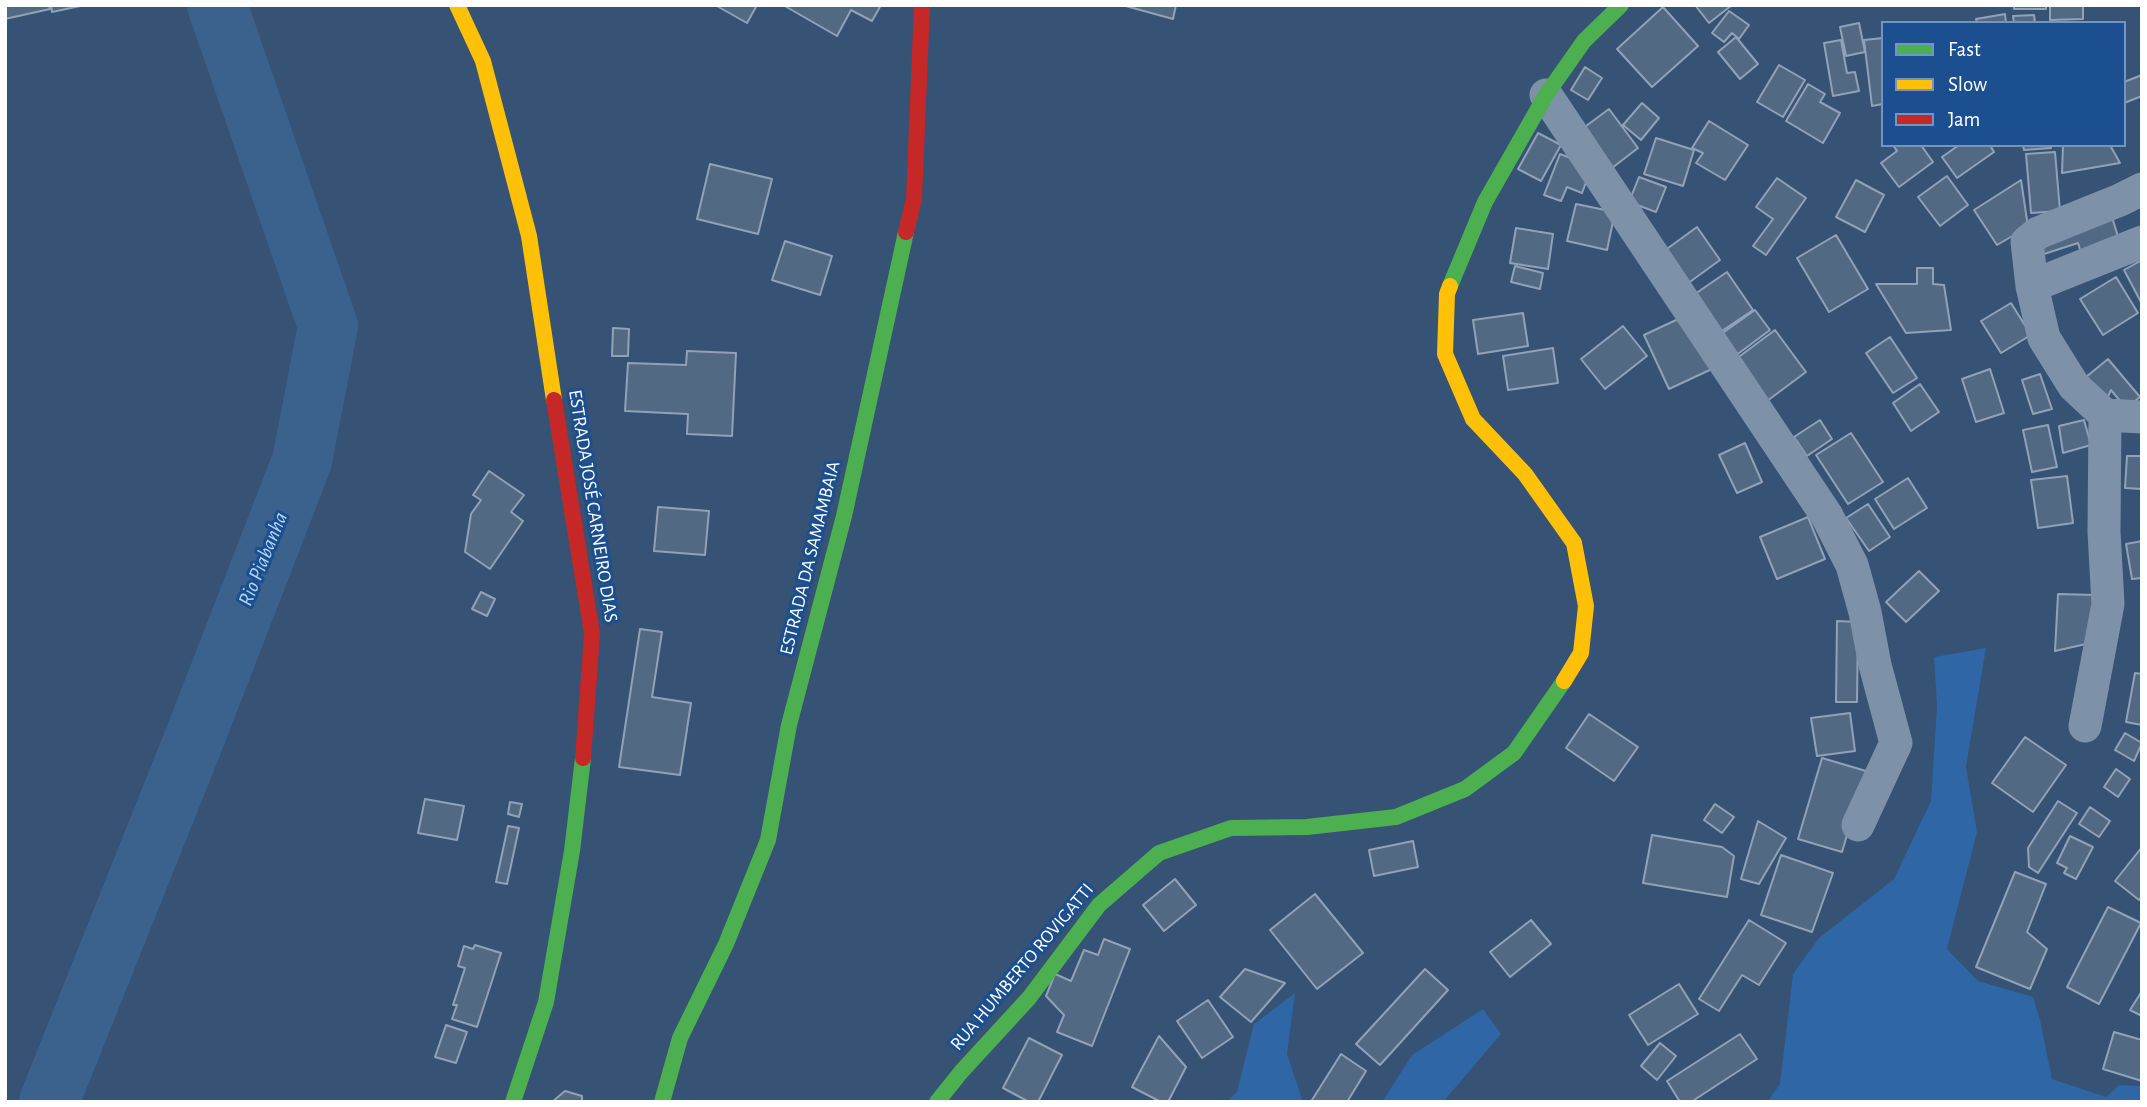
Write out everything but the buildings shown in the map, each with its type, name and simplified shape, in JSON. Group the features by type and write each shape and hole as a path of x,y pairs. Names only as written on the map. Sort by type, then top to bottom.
{"street":[{"name":"ESTRADA JOSÉ CARNEIRO DIAS","path":"457,5 482,61 529,236 592,634 587,720 572,850 546,1002 513,1102"},
{"name":"ESTRADA DA SAMAMBAIA","path":"662,1102 680,1038 726,944 768,840 789,725 844,516 914,199 922,5"},
{"name":"RUA HUMBERTO ROVIGATTI","path":"937,1102 1029,998 1099,905 1159,853 1231,828 1307,827 1396,817 1465,789 1514,753 1554,698 1581,653 1586,606 1574,543 1525,474 1473,419 1445,354 1447,294 1485,202 1546,95 1584,41 1621,5"},
{"path":"1546,95 1828,516 1852,565 1866,612 1875,665 1896,743 1858,825"},
{"path":"2142,189 2038,233 2027,242 2032,286 2044,338 2074,386 2105,415 2142,417"},
{"path":"2032,286 2142,242"},
{"path":"2085,726 2108,604 2104,531 2105,415"}],"shaded area":[{"path":"1986,648 1966,767 1977,832 1947,949 1978,981 2033,997 2052,1079 2106,1097 2119,1085 2142,1086 2142,1102 1767,1102 1780,1084 1793,974 1819,938 1894,879 1931,801 1937,706 1934,657"},
{"path":"1295,993 1287,1054 1303,1102 1226,1102 1237,1092 1254,1024"},
{"path":"1483,1009 1501,1034 1443,1102 1382,1102 1412,1055"}],"waterway":[{"name":"Rio Piabanha","path":"49,1102 302,461 328,326 217,5"}],"traffic: fast":[{"path":"1450,286 1485,202 1546,95 1584,41 1621,5"},
{"path":"662,1102 680,1038 726,944 768,840 789,725 844,516 906,232"},
{"path":"937,1102 1029,998 1099,905 1159,853 1231,828 1307,827 1396,817 1465,789 1514,753 1564,681"},
{"path":"513,1102 546,1002 572,851 583,758"}],"traffic: slow":[{"path":"457,5 483,61 529,236 554,400"},
{"path":"1450,286 1447,294 1445,354 1473,419 1525,474 1574,543 1586,606 1581,653 1564,681"}],"traffic: jam":[{"path":"906,232 914,199 922,5"},
{"path":"554,400 592,634 583,758"}]}
